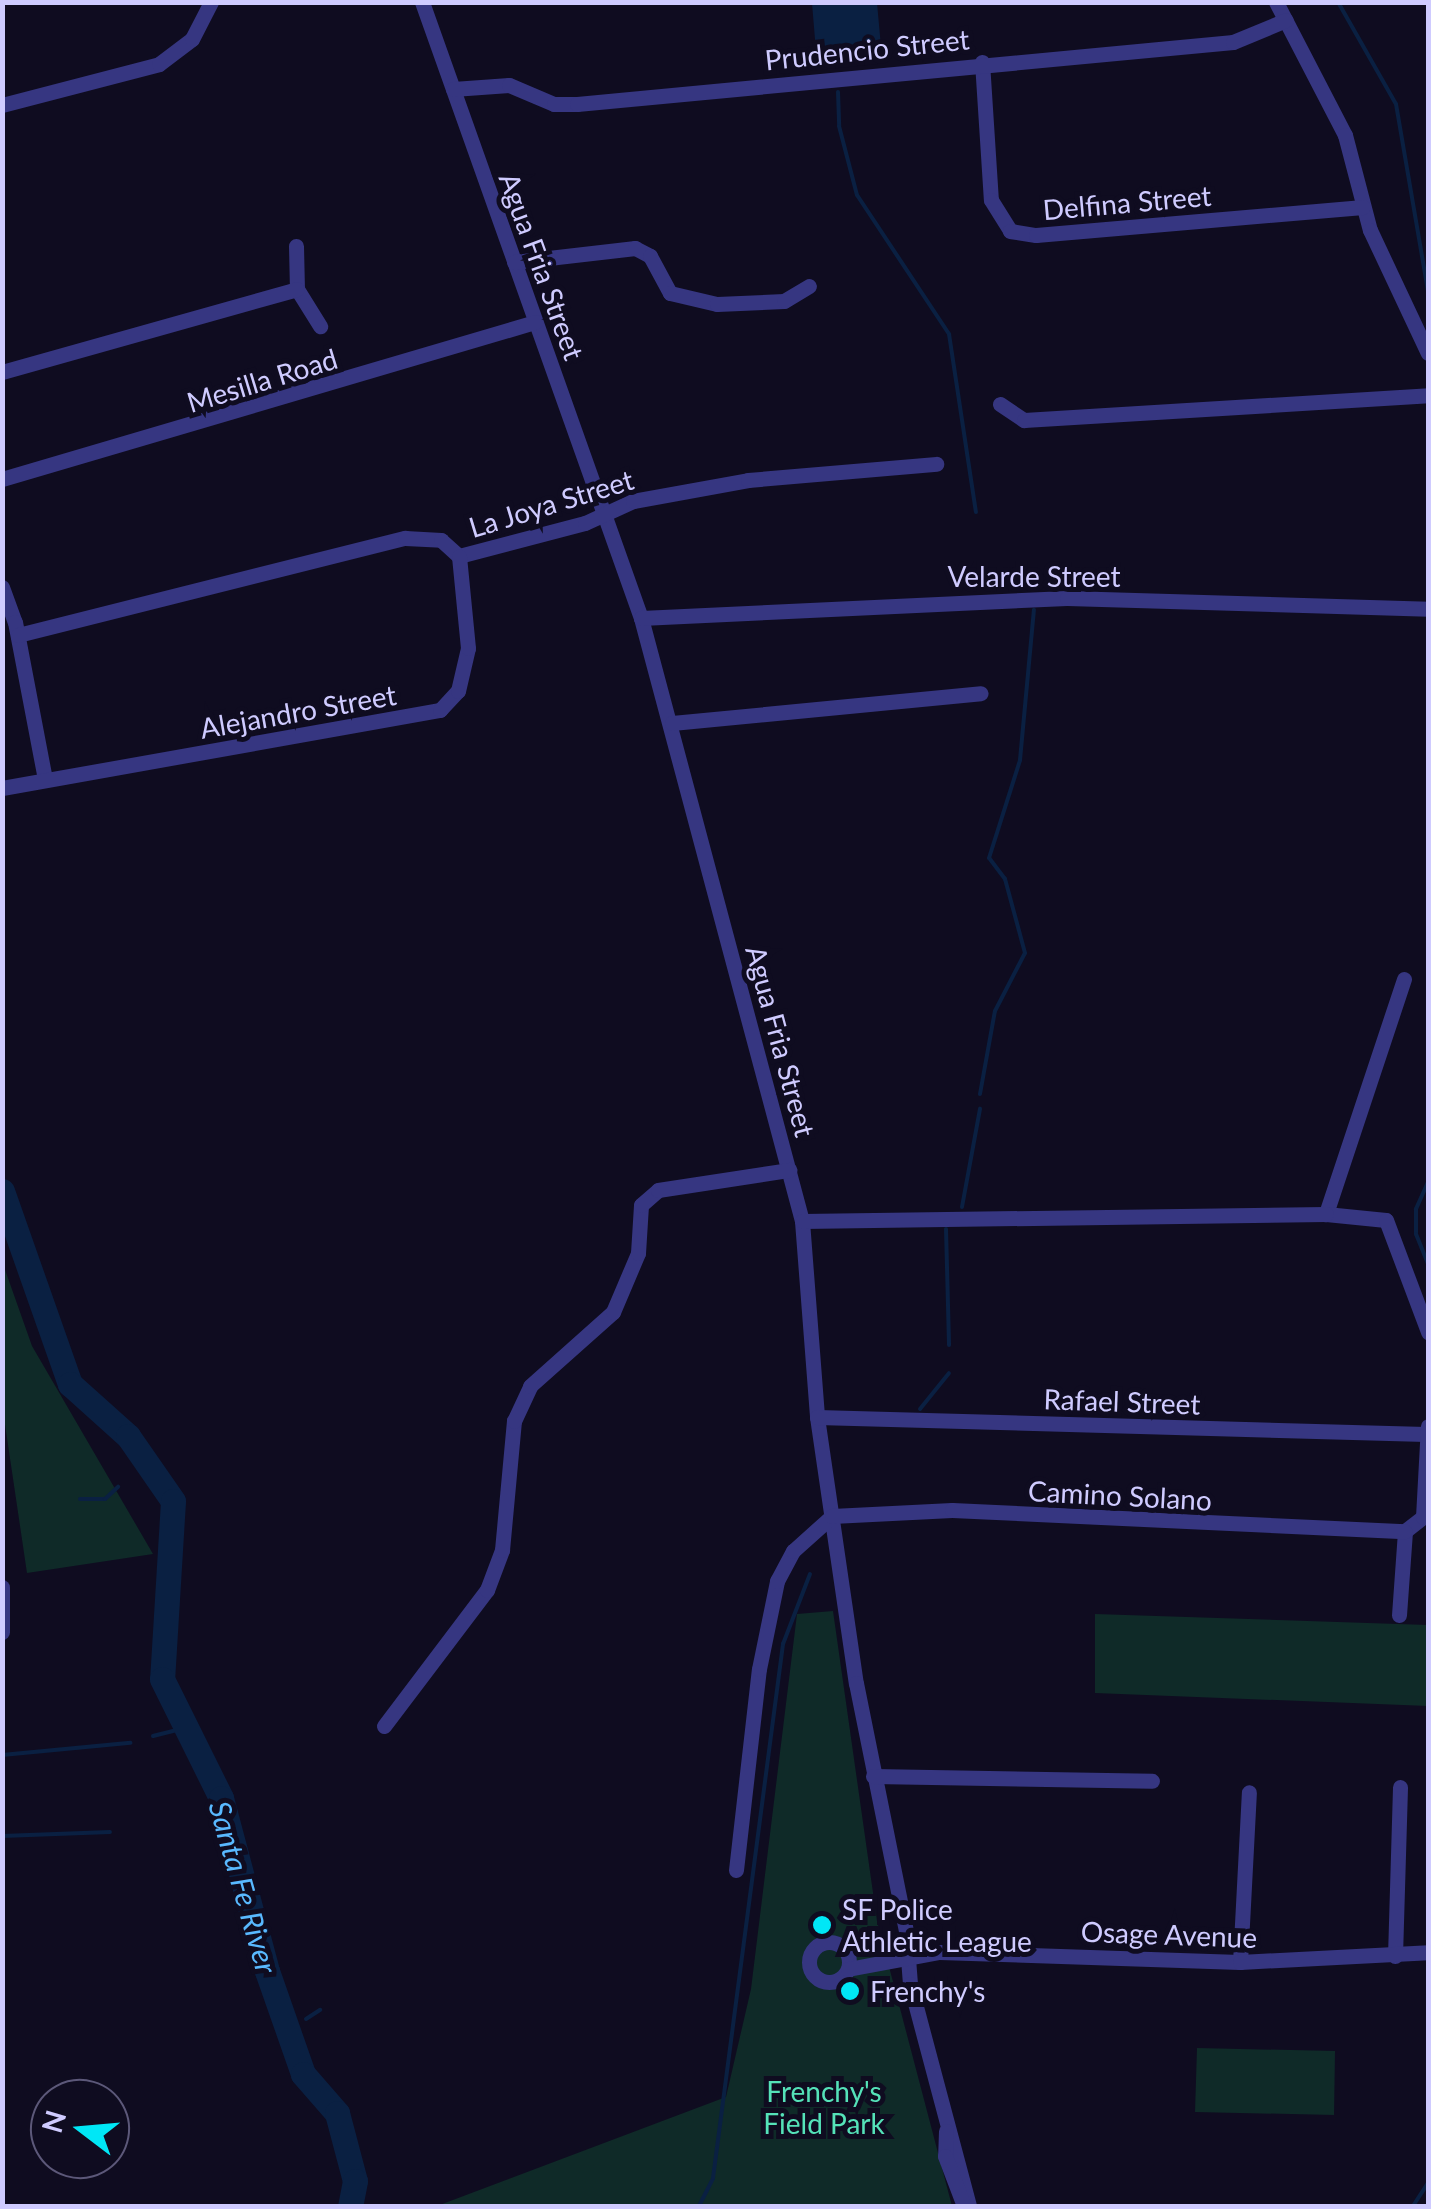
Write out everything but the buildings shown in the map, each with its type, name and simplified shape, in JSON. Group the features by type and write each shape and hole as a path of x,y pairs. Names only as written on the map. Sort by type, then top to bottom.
{"street":[{"path":"2,105 159,64 192,39 211,2"},
{"name":"Agua Fria Street","path":"422,2 641,618 802,1221 817,1418 873,1776 946,2127 945,2156 966,2206"},
{"path":"1276,2 1345,135 1363,207 1428,353"},
{"name":"Prudencio Street","path":"453,89 509,84 554,104 577,104 982,62 1234,42 1286,20"},
{"name":"Delfina Street","path":"982,62 992,200 1010,231 1036,234 1363,207"},
{"path":"296,246 298,290 320,326"},
{"path":"514,262 635,248 650,256 670,292 707,303 784,301 809,286"},
{"path":"2,372 298,290"},
{"name":"Mesilla Road","path":"2,479 535,322"},
{"path":"1000,404 1024,420 1428,394"},
{"name":"La Joya Street","path":"18,635 404,538 441,540 459,556 606,515 634,501 748,480 936,464"},
{"name":"Alejandro Street","path":"2,788 440,710 458,691 468,648 459,556"},
{"path":"2,587 18,635 45,779"},
{"name":"Velarde Street","path":"641,618 1067,598 1428,609"},
{"path":"672,723 981,693"},
{"path":"1326,1214 1404,979"},
{"path":"384,1726 487,1590 502,1550 514,1422 530,1386 612,1312 638,1253 641,1205 658,1190 789,1170"},
{"path":"802,1221 1326,1214 1386,1220 1428,1332"},
{"name":"Rafael Street","path":"817,1418 1427,1430"},
{"path":"1399,1615 1405,1531 1423,1516 1427,1430"},
{"name":"Camino Solano","path":"832,1516 952,1510 1405,1531"},
{"path":"736,1870 777,1581 792,1552 832,1516"},
{"path":"2,1587 2,1632"},
{"path":"873,1776 1152,1781"},
{"path":"1395,1956 1400,1786"},
{"path":"1240,1962 1249,1792"},
{"name":"Osage Avenue","path":"848,1969 908,1957 1240,1962 1428,1952"}],"green space":[{"path":"3,1264 32,1346 153,1554 27,1573 3,1411"},
{"name":"Frenchy's Field Park","path":"833,1611 877,1921 952,2206 437,2206 726,2097 751,1989 797,1614"},
{"path":"1095,1614 1428,1625 1428,1706 1095,1693"},
{"path":"1197,2048 1335,2051 1334,2115 1195,2112"}],"water":[{"path":"812,3 877,3 882,58 817,63"}],"waterway":[{"path":"1338,2 1396,104 1428,291"},
{"path":"838,92 839,126 857,195 949,334 976,512"},
{"path":"980,1094 995,1011 1025,953 1005,879 989,858 1020,760 1034,610"},
{"path":"962,1207 980,1109"},
{"path":"1428,1182 1416,1209 1416,1234 1428,1264"},
{"name":"Santa Fe River","path":"2,1191 70,1384 128,1436 173,1501 162,1679 221,1798 267,1971 303,2074 337,2113 355,2181 350,2206"},
{"path":"946,1229 949,1345"},
{"path":"920,1409 949,1373"},
{"path":"80,1499 105,1499 118,1487"},
{"path":"699,2206 713,2178 783,1644 810,1574"},
{"path":"153,1736 189,1727"},
{"path":"2,1755 130,1743"},
{"path":"2,1836 110,1832"},
{"path":"306,2019 320,2010"},
{"path":"1413,2206 1428,2183"}],"place":[{"name":"SF Police Athletic League","path":"822,1925"},
{"name":"Frenchy's","path":"850,1991"}]}
